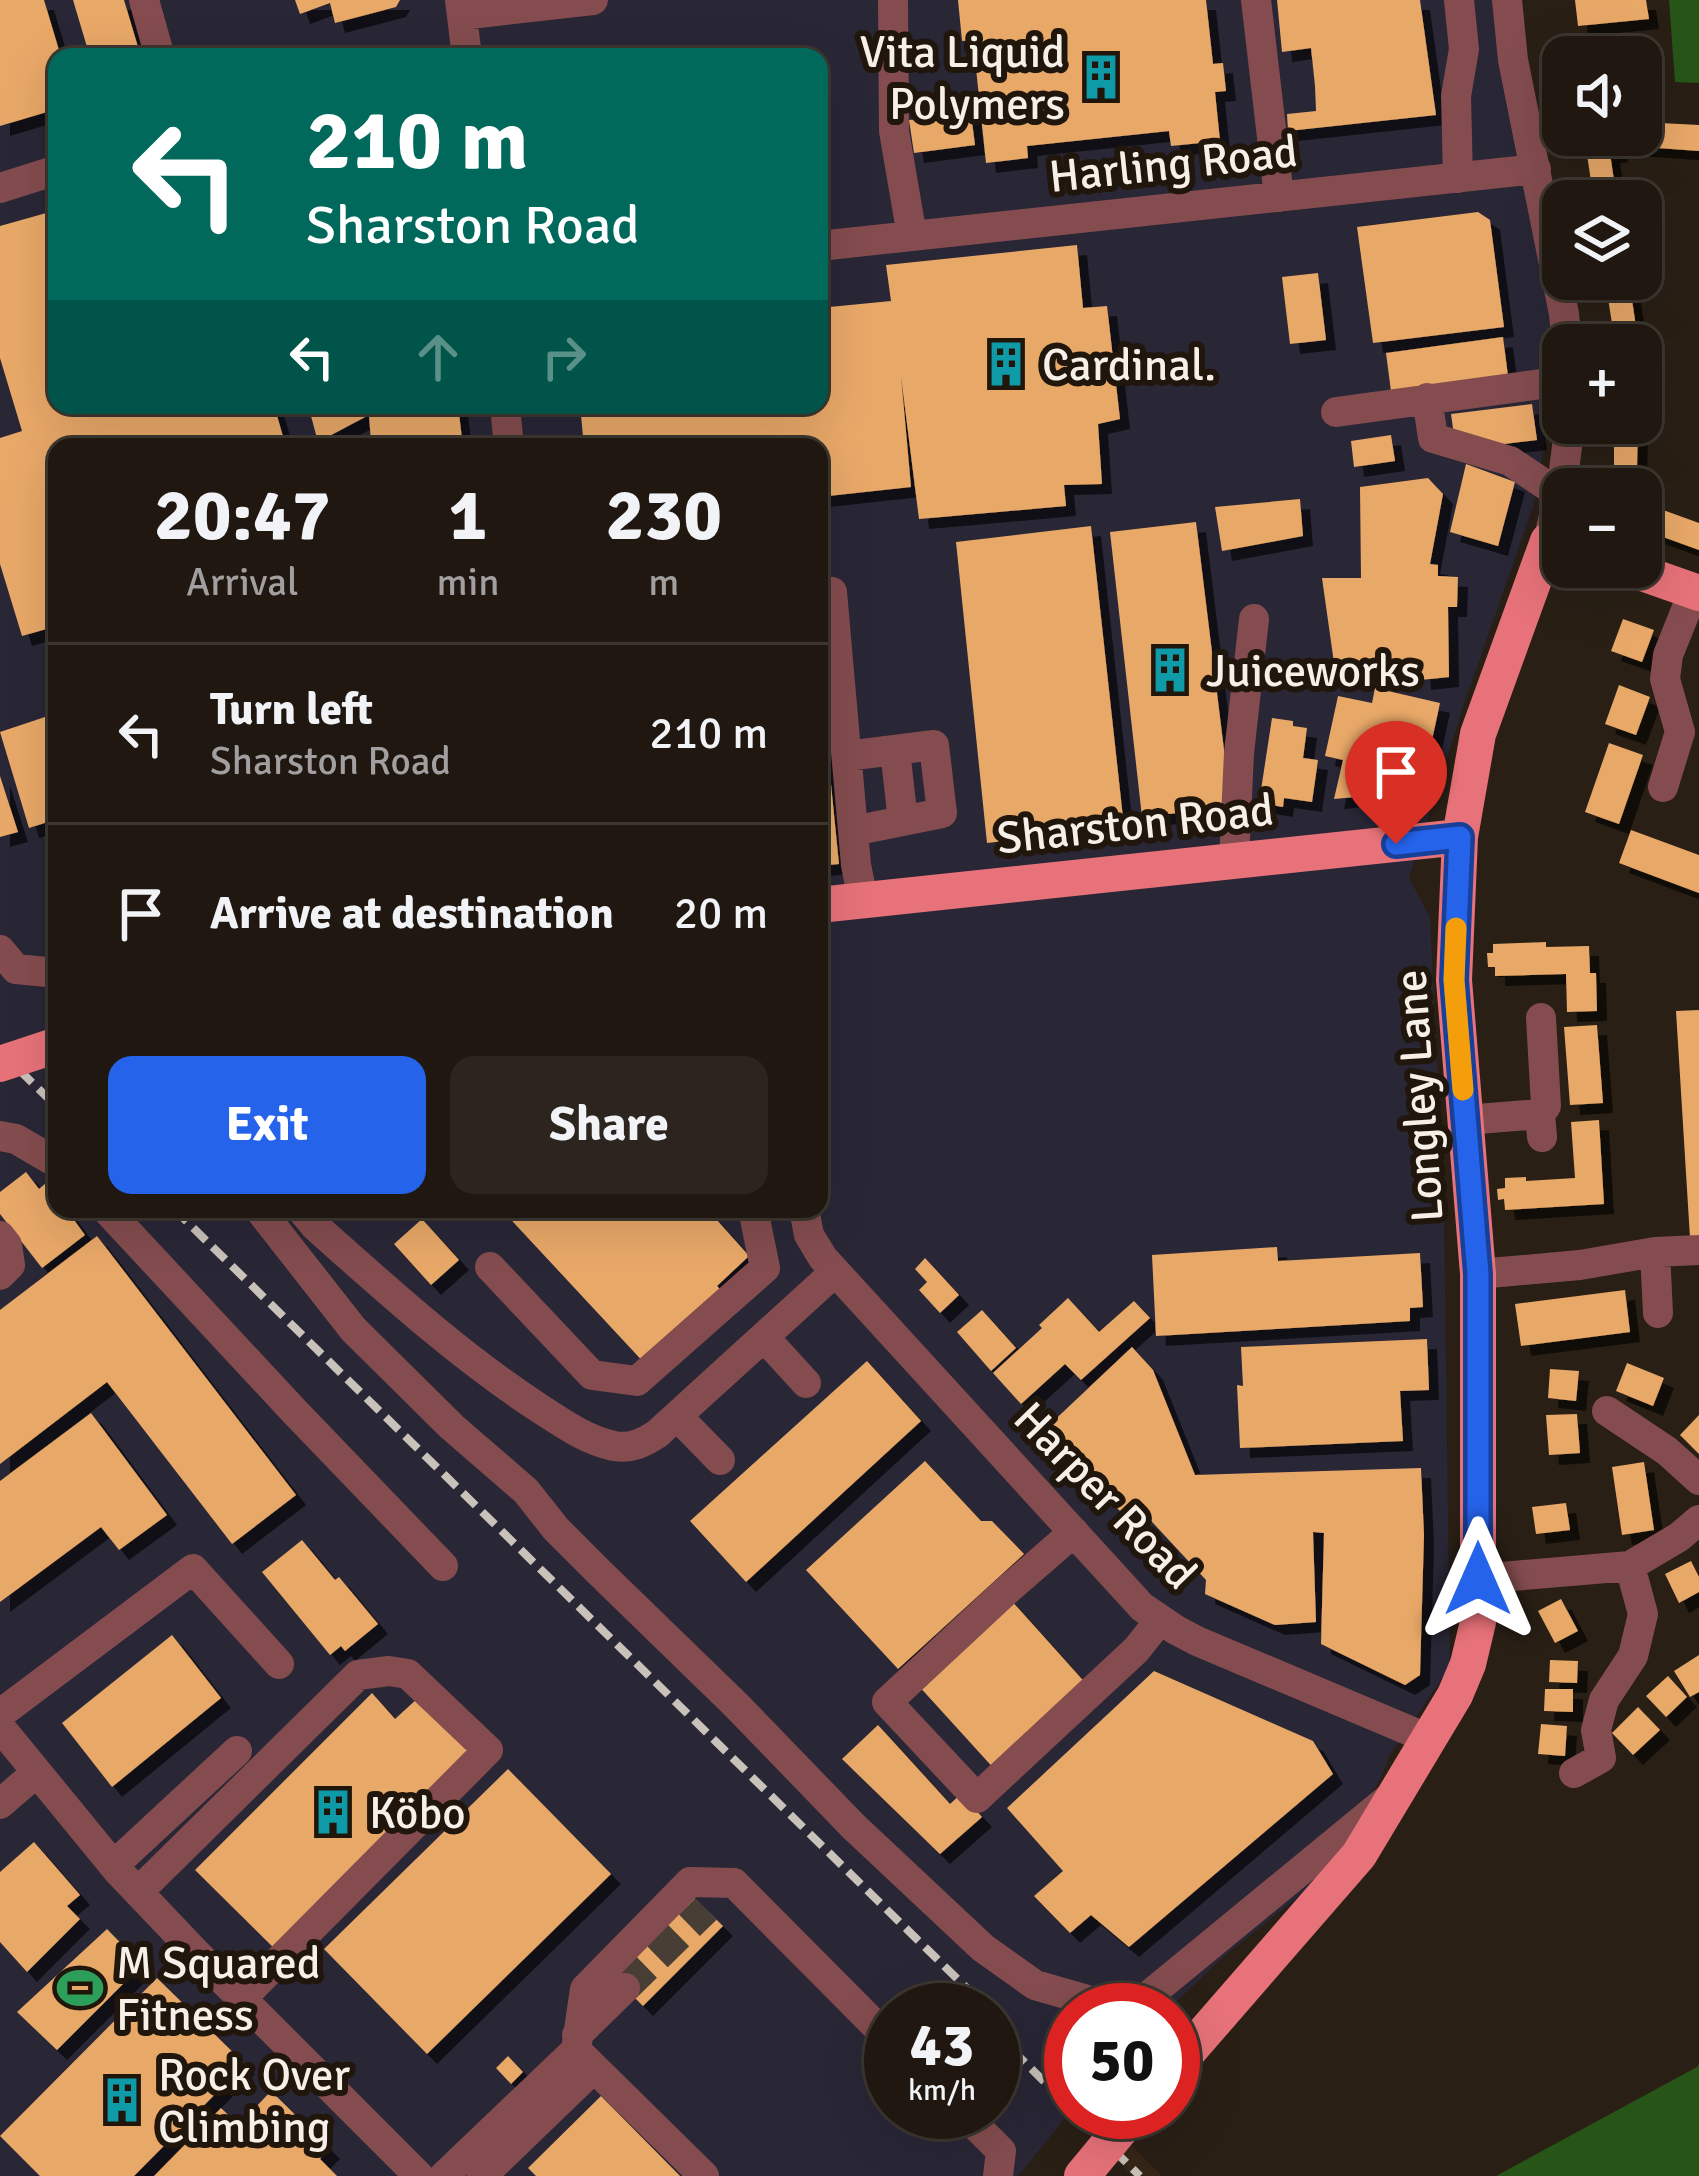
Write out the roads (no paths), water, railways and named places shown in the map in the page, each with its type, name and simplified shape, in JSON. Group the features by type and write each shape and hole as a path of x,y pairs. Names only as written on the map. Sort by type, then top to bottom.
{"main road":[{"name":"Longley Lane","path":"1200,2038 1359,1856 1455,1695 1478,1622 1478,1274 1454,980 1460,837 1478,734 1542,575"},
{"path":"1662,580 1696,592"},
{"name":"Sharston Road","path":"828,904 1460,837"},
{"path":"0,1064 48,1048"},
{"path":"1082,2176 1113,2139"}],"street":[{"path":"144,0 157,48"},
{"path":"460,48 461,8 593,0"},
{"path":"893,0 894,131 912,236"},
{"path":"1256,0 1280,197"},
{"path":"1458,178 1456,96 1464,49 1459,0"},
{"path":"1507,0 1513,60 1565,324"},
{"name":"Harling Road","path":"828,245 1243,213 1280,197 1536,170"},
{"path":"0,188 48,173"},
{"path":"1336,412 1542,384"},
{"path":"1427,398 1433,439 1510,461 1542,483"},
{"path":"832,592 862,901"},
{"path":"1664,787 1689,733 1665,680 1668,656 1696,592"},
{"path":"1234,861 1239,753 1254,619"},
{"path":"847,756 934,745 942,813 853,832"},
{"path":"0,950 16,969 48,973"},
{"path":"1465,1120 1541,1126 1546,1106 1541,1018"},
{"path":"0,1136 16,1139 48,1157"},
{"path":"114,1218 443,1566"},
{"path":"266,1218 352,1329 452,1427 526,1490 556,1529 854,1827 983,1948 1035,1985 1101,2004 1142,2001 1399,1791"},
{"path":"308,1218 431,1330 520,1396 572,1429 613,1446 643,1443 836,1272"},
{"path":"490,1268 592,1375 637,1381 765,1268 755,1218"},
{"name":"Harper Road","path":"806,1218 809,1235 836,1272 1142,1606 1197,1641 1430,1738"},
{"path":"0,1236 10,1265 0,1275"},
{"name":"Longley Lane","path":"1478,1274 1699,1250"},
{"path":"1655,1252 1658,1312"},
{"path":"764,1337 806,1383"},
{"path":"1607,1411 1699,1480"},
{"path":"677,1416 719,1460"},
{"path":"1478,1579 1630,1566 1699,1520"},
{"path":"1074,1532 887,1702 976,1798 1136,1650 1160,1620"},
{"path":"1574,1773 1600,1758 1596,1730 1604,1700 1633,1655 1643,1614 1630,1566"},
{"path":"0,1714 193,1569 280,1664"},
{"path":"138,1892 358,1675 408,1674 488,1750 242,1998"},
{"path":"0,1727 138,1892 419,2176"},
{"path":"114,1865 237,1751"},
{"path":"0,1804 36,1773"},
{"path":"704,2176 582,2051 585,1989 690,1882 734,1883 864,2014"},
{"path":"706,1909 734,1883"},
{"path":"444,2176 493,2164 626,1988"},
{"path":"989,2139 1001,2151 998,2176"}],"tunnel":[{"path":"625,1988 706,1909"}],"railway":[{"path":"0,1051 48,1098"},
{"path":"183,1218 962,1983"},
{"path":"1020,2058 1044,2081"},
{"path":"1102,2139 1140,2176"}],"place":[{"name":"Vita Liquid Polymers","path":"1101,77"},
{"name":"Cardinal.","path":"1006,364"},
{"name":"Juiceworks","path":"1170,670"},
{"name":"Köbo","path":"333,1812"},
{"name":"M Squared Fitness","path":"80,1988"},
{"name":"Rock Over Climbing","path":"122,2100"}]}
